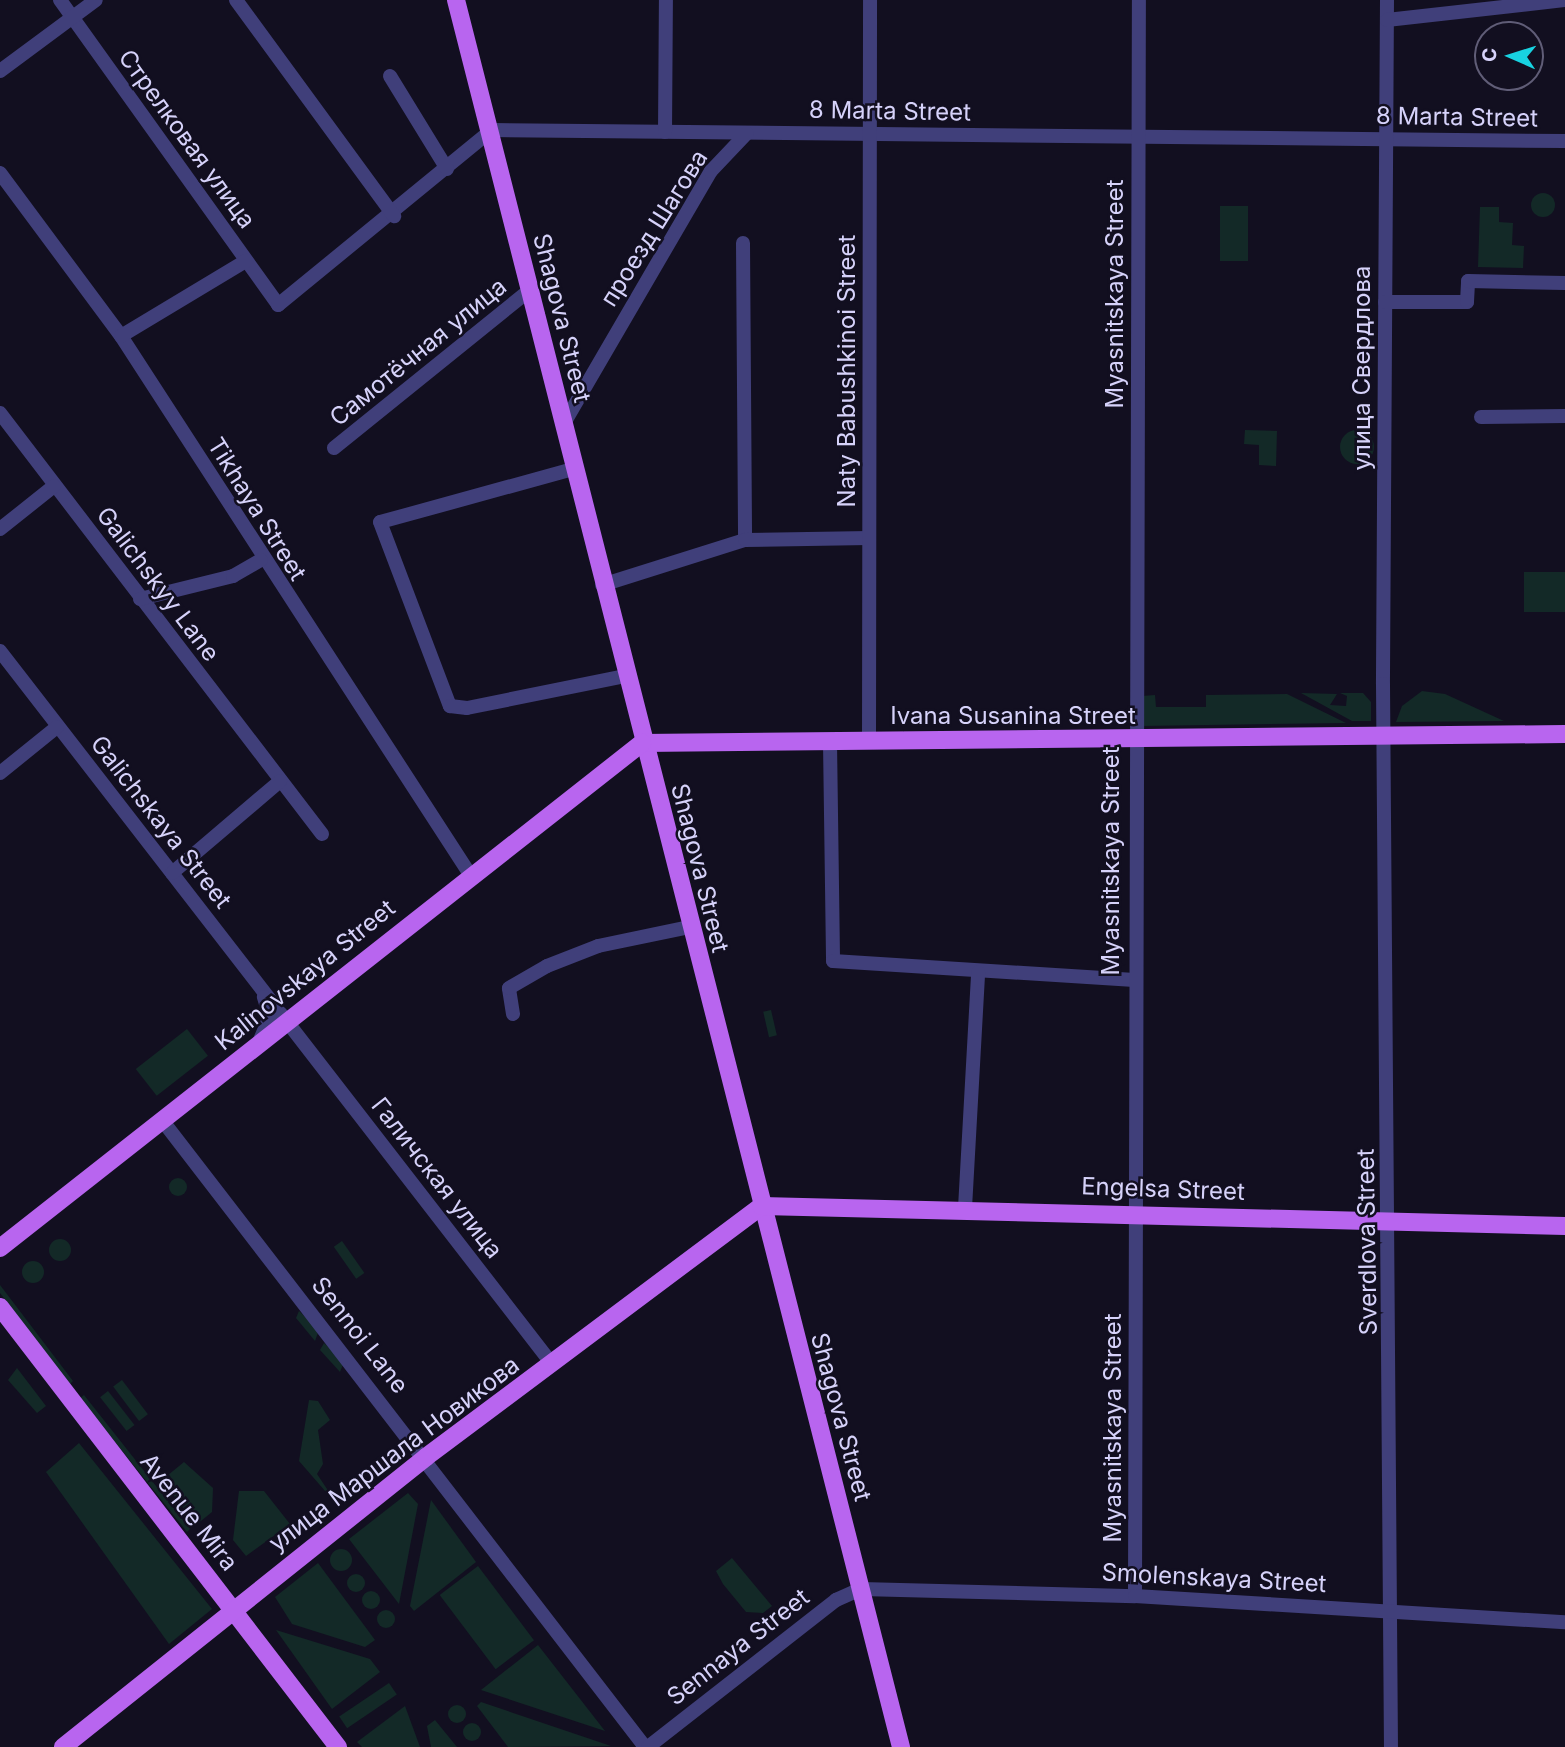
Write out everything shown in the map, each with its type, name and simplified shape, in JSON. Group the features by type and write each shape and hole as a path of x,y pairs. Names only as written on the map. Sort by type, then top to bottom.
{"main road":[{"name":"Shagova Street","path":"456,0 492,130 642,743 901,1747"},
{"name":"Ivana Susanina Street","path":"642,743 1565,734"},
{"name":"Kalinovskaya Street","path":"0,1248 254,1048 469,873 642,743"},
{"name":"Engelsa Street","path":"761,1206 965,1208 1565,1226"},
{"name":"улица Маршала Новикова","path":"63,1747 426,1457 761,1206"},
{"name":"Avenue Mira","path":"0,1307 338,1747"}],"street":[{"name":"Стрелковая улица","path":"60,0 278,305 394,216"},
{"path":"0,71 96,0"},
{"path":"236,0 394,216 492,130"},
{"path":"665,132 666,0"},
{"name":"Naty Babushkinoi Street","path":"869,741 870,0"},
{"name":"Myasnitskaya Street","path":"1135,1596 1133,739 1139,0"},
{"name":"улица Свердлова","path":"1384,736 1387,0"},
{"path":"1387,20 1565,0"},
{"path":"390,76 447,169"},
{"name":"8 Marta Street","path":"492,130 1565,141"},
{"name":"проезд Шагова","path":"563,425 711,171 747,133"},
{"name":"Tikhaya Street","path":"0,173 121,336 261,560 469,873"},
{"path":"743,243 745,540"},
{"path":"121,336 246,261"},
{"path":"1385,302 1467,302 1468,281 1564,283"},
{"name":"Самотёчная улица","path":"334,448 530,290"},
{"name":"Galichskyy Lane","path":"0,414 322,834"},
{"path":"1481,417 1565,416"},
{"path":"573,469 380,522 450,706 467,708 626,676"},
{"path":"0,529 54,486"},
{"path":"602,585 745,540 869,538"},
{"path":"141,600 233,576 261,560"},
{"name":"Galichskaya Street","path":"0,651 286,1021"},
{"path":"0,773 57,727"},
{"name":"Sverdlova Street","path":"1384,736 1394,1610 1391,1747"},
{"path":"830,742 832,961 1135,980"},
{"path":"172,873 280,781"},
{"path":"513,1014 509,988 547,966 598,946 690,927"},
{"path":"965,1208 978,972"},
{"path":"254,1048 270,1017 257,984"},
{"name":"Галичская улица","path":"286,1021 552,1364"},
{"name":"Sennoi Lane","path":"162,1120 426,1457 646,1747"},
{"name":"Smolenskaya Street","path":"861,1589 1135,1596 1565,1622"},
{"name":"Sennaya Street","path":"646,1747 836,1600 861,1589"}],"green space":[{"path":"1543,193 1551,197 1555,205 1551,213 1543,217 1535,213 1531,205 1535,197"},
{"path":"1220,206 1248,206 1248,261 1220,261"},
{"path":"1480,207 1499,207 1499,222 1513,223 1512,245 1524,246 1523,268 1478,267"},
{"path":"1245,430 1277,431 1276,466 1259,465 1259,445 1244,444"},
{"path":"1357,430 1369,435 1374,447 1369,459 1357,464 1345,459 1340,447 1345,435"},
{"path":"1524,572 1565,572 1565,612 1524,612"},
{"path":"1422,691 1445,694 1504,721 1396,722 1402,706"},
{"path":"1301,693 1337,694 1330,705 1346,706 1347,696 1340,693 1363,693 1371,702 1371,721 1352,721"},
{"path":"1287,694 1346,723 1142,726 1142,696 1155,695 1156,707 1206,707 1206,695"},
{"path":"771,1010 777,1035 769,1037 763,1012"},
{"path":"187,1029 208,1056 157,1096 136,1069"},
{"path":"178,1178 184,1181 187,1187 184,1193 178,1196 172,1193 169,1187 172,1181"},
{"path":"60,1239 68,1242 71,1250 68,1258 60,1261 52,1258 49,1250 52,1242"},
{"path":"342,1241 364,1273 356,1279 334,1247"},
{"path":"33,1261 41,1264 44,1272 41,1280 33,1283 25,1280 22,1272 25,1264"},
{"path":"0,1285 73,1381 70,1384 0,1293"},
{"path":"299,1311 319,1330 315,1341 296,1318"},
{"path":"324,1343 344,1362 340,1372 320,1350"},
{"path":"17,1368 46,1406 37,1413 8,1380"},
{"path":"122,1380 148,1414 139,1421 113,1387"},
{"path":"108,1391 134,1425 127,1431 100,1397"},
{"path":"84,1395 190,1529 187,1532 80,1398"},
{"path":"309,1400 318,1401 330,1420 318,1430 323,1464 317,1474 339,1507 299,1461"},
{"path":"79,1443 212,1609 169,1644 46,1472"},
{"path":"184,1462 213,1488 212,1512 196,1525 162,1480"},
{"path":"239,1491 264,1491 290,1524 246,1556 233,1540"},
{"path":"408,1493 418,1504 399,1604 349,1539"},
{"path":"431,1500 476,1562 414,1611 410,1606"},
{"path":"341,1549 349,1552 352,1560 349,1568 341,1571 333,1568 330,1560 333,1552"},
{"path":"732,1558 772,1606 763,1613 746,1612 723,1584 716,1571"},
{"path":"318,1563 375,1640 365,1647 292,1624 275,1597"},
{"path":"478,1566 534,1640 496,1669 440,1595"},
{"path":"356,1574 364,1579 365,1583 360,1591 356,1592 348,1587 347,1583 352,1575"},
{"path":"371,1591 379,1596 380,1600 375,1608 371,1609 363,1604 362,1600 367,1592"},
{"path":"386,1610 394,1615 395,1619 390,1627 386,1628 378,1623 377,1619 382,1611"},
{"path":"276,1630 370,1659 380,1672 332,1709"},
{"path":"538,1645 605,1731 481,1690"},
{"path":"389,1683 397,1695 347,1728 339,1717"},
{"path":"481,1702 611,1746 508,1747 477,1706"},
{"path":"457,1705 465,1710 466,1714 461,1722 457,1723 449,1718 448,1714 453,1706"},
{"path":"405,1706 420,1747 362,1747 357,1742"},
{"path":"435,1720 457,1747 431,1747 427,1726"},
{"path":"472,1723 480,1728 481,1732 476,1740 472,1741 464,1736 463,1732 468,1724"}]}
